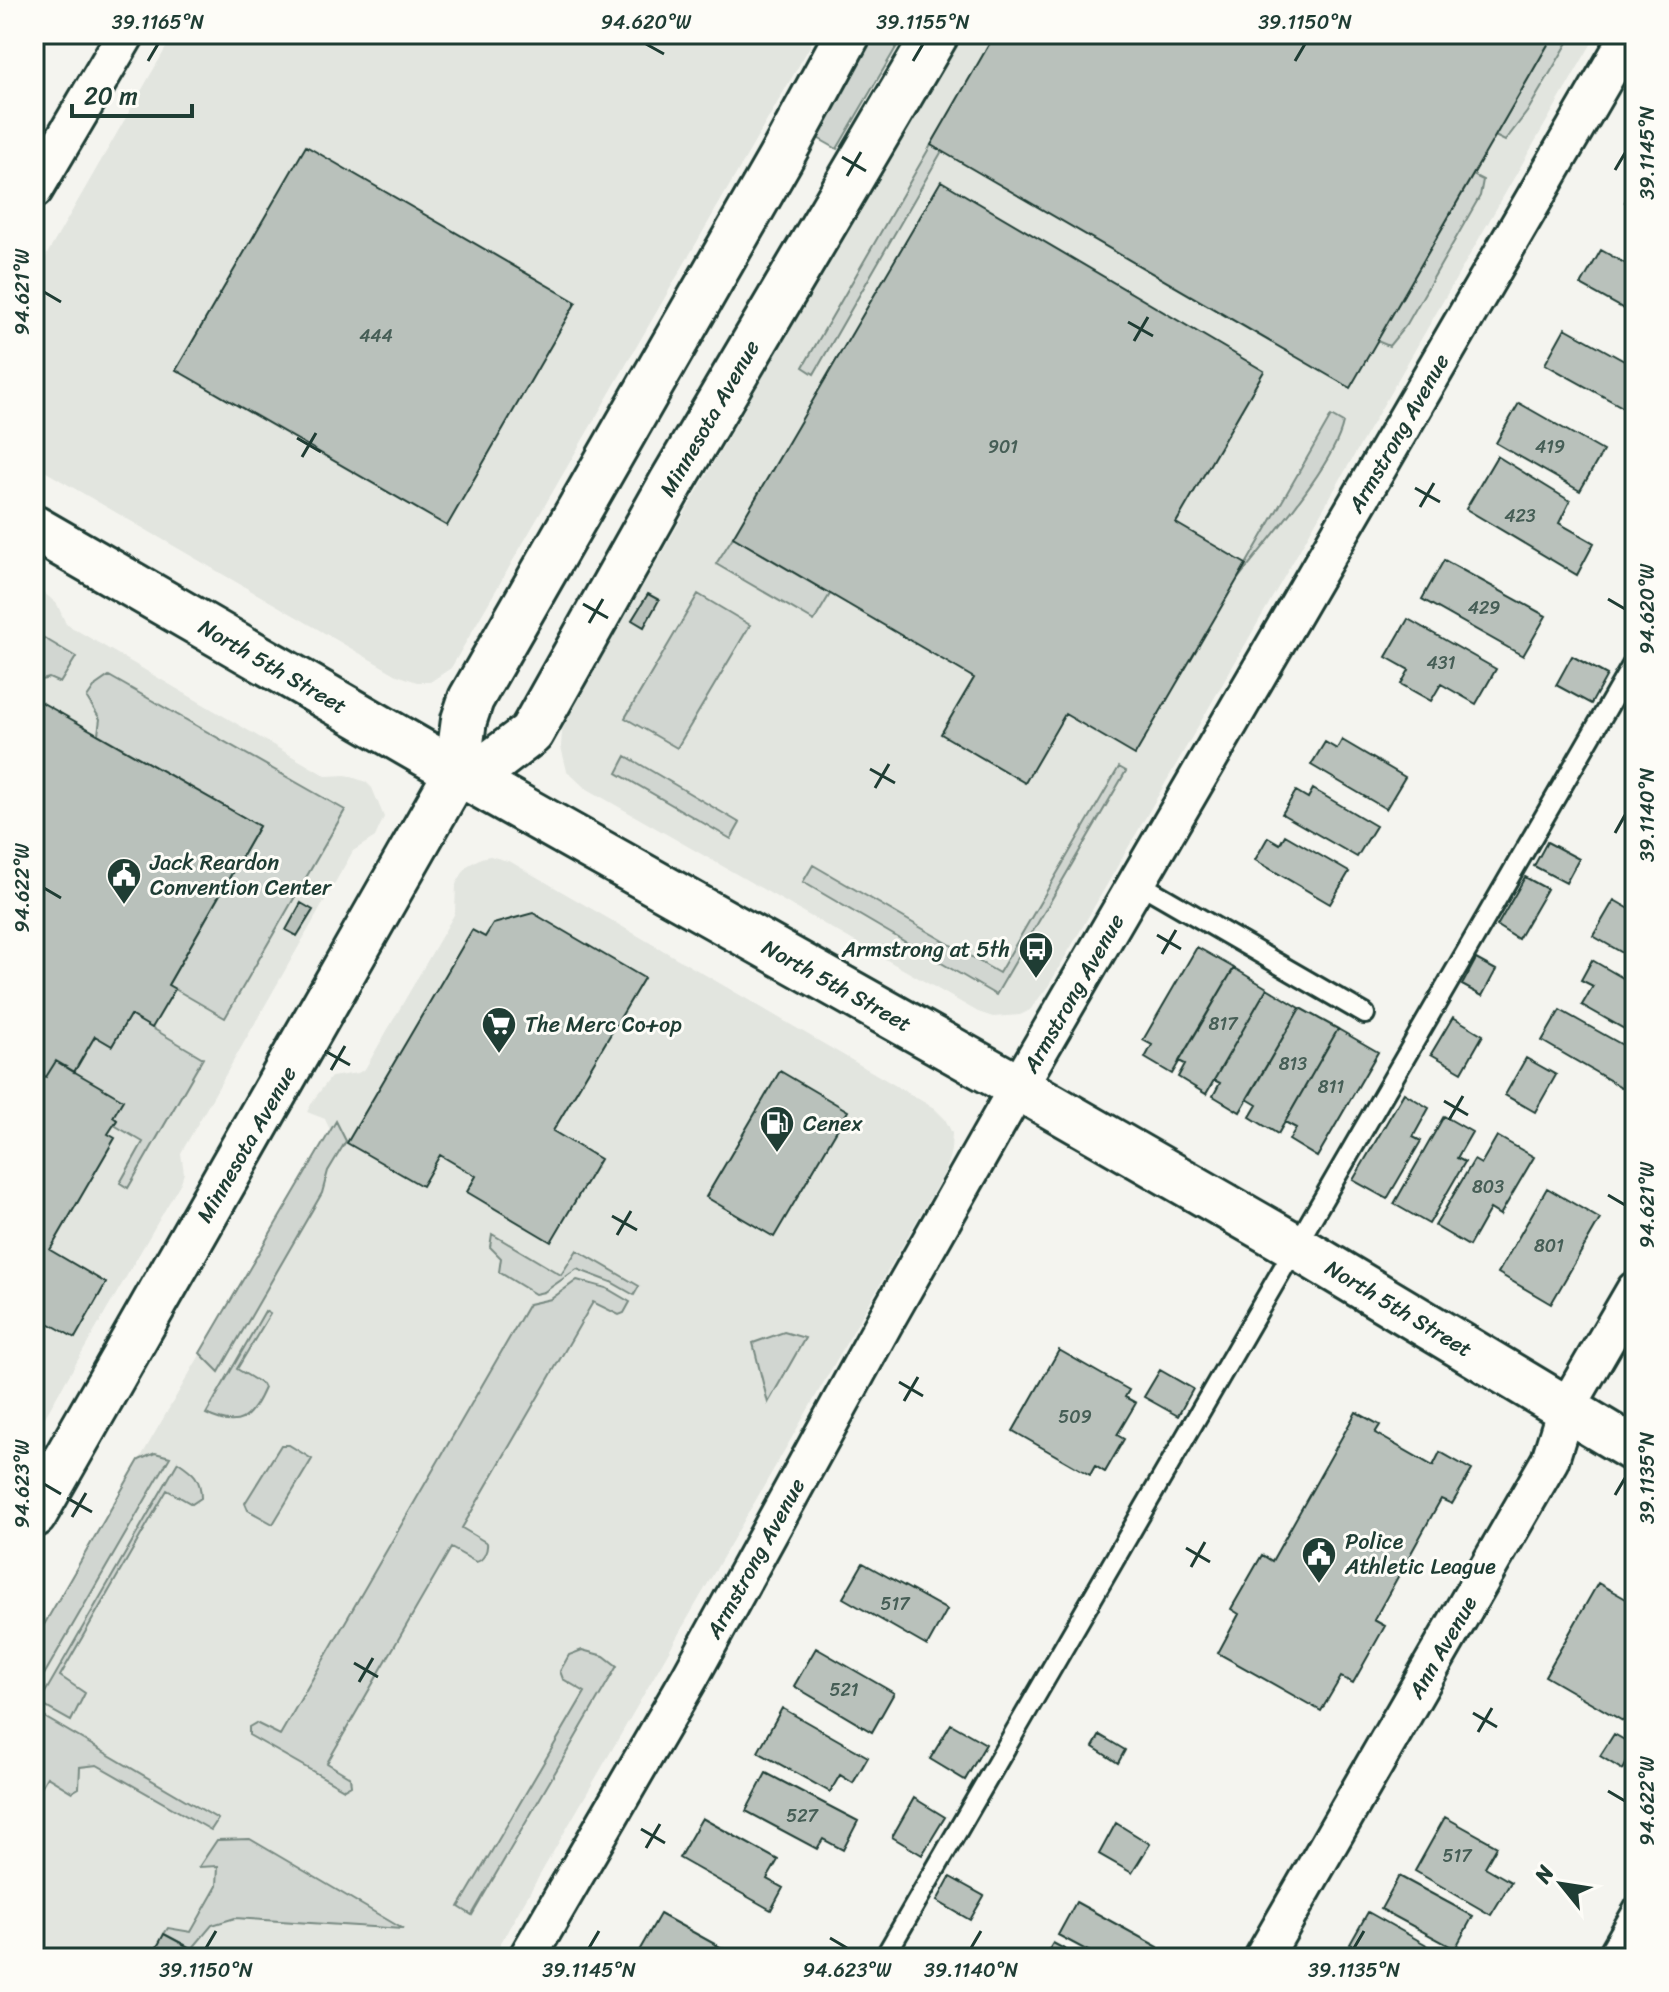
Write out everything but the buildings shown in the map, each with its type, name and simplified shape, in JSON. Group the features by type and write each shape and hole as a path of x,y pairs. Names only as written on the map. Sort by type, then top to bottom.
{"main road":[{"name":"Minnesota Avenue","path":"34,1515 457,772 464,720 471,699 780,159 848,34"},
{"name":"Minnesota Avenue","path":"457,772 493,762 531,733 672,482 936,34"},
{"name":"North 5th Street","path":"34,528 457,772 1295,1246 1635,1450"}],"street":[{"path":"34,190 126,34"},
{"name":"Armstrong Avenue","path":"527,1958 690,1677 1018,1087 1630,34"},
{"name":"Ann Avenue","path":"1263,1958 1550,1460 1566,1409 1635,1290"}],"lane":[{"path":"884,1958 1635,660"},
{"path":"1137,882 1365,1014"},
{"path":"1605,1958 1635,1906"}],"shaded area":[{"path":"174,34 817,34 451,668 430,682 417,682 397,675 34,465 34,277"},
{"path":"874,34 904,34 837,149 814,136"},
{"path":"960,34 1597,34 1049,985 1030,1010 1020,1015 993,1017 978,1012 584,787 567,771 561,747 567,718"},
{"path":"1554,34 1573,34 1527,112 1505,141 1495,136"},
{"path":"931,145 942,151 814,374 803,367"},
{"path":"1473,175 1483,180 1480,196 1407,324 1389,346 1377,341"},
{"path":"1331,416 1343,423 1327,460 1237,580"},
{"path":"733,537 830,594 814,621 716,564"},
{"path":"34,584 57,604 66,624 326,776 346,775 366,782 372,788 384,817 375,837 353,851 181,1153 184,1173 181,1182 34,1436"},
{"path":"698,594 750,625 677,748 625,718"},
{"path":"34,632 76,657 60,683 49,678 34,682"},
{"path":"109,676 345,810 225,1018 168,985 259,826 98,734 100,719 87,698 96,685"},
{"path":"626,756 740,823 731,839 617,773"},
{"path":"1119,767 1126,771 996,995 803,882 813,865 999,973"},
{"path":"490,856 511,862 934,1108 945,1119 952,1133 946,1170 492,1958 34,1958 34,1642 330,1130 325,1119 307,1112 314,1099 331,1077 365,1069 455,913 456,884 467,866"},
{"path":"130,1015 203,1058 128,1188 120,1183 143,1142 114,1125 117,1120 74,1072 95,1036 112,1046"},
{"path":"336,1121 346,1141 328,1171 322,1193 219,1372 200,1353"},
{"path":"492,1234 561,1275 577,1250 639,1286 634,1295 577,1269 544,1292 535,1294 499,1272 501,1258 490,1247"},
{"path":"577,1280 606,1288 630,1302 624,1313 619,1315 593,1302 462,1528 487,1543 486,1552 476,1562 451,1548 327,1763 350,1777 351,1785 344,1789 249,1735 249,1727 256,1723 280,1735 529,1304 551,1299"},
{"path":"265,1311 270,1314 237,1369 264,1388 254,1408 235,1421 206,1414"},
{"path":"784,1332 805,1338 768,1403 753,1343"},
{"path":"281,1445 289,1445 312,1459 273,1524 248,1510 245,1503"},
{"path":"155,1453 170,1457 34,1692 34,1642 139,1460"},
{"path":"178,1462 195,1476 200,1485 201,1498 192,1504 167,1490 60,1676 85,1693 71,1721 39,1703"},
{"path":"582,1650 604,1656 617,1666 472,1915 459,1907 585,1692 563,1679 560,1671 569,1655"},
{"path":"34,1711 218,1819 211,1830 97,1765 80,1767 79,1788 72,1792 47,1777 34,1799"},
{"path":"250,1839 403,1929 235,1918 212,1925 192,1949 164,1934 168,1928 191,1932 217,1886 218,1866 199,1867 217,1840"}],"place":[{"name":"Jack Reardon Convention Center","path":"124,906"},
{"name":"Armstrong at 5th","path":"1036,980"},
{"name":"The Merc Co+op","path":"499,1055"},
{"name":"Cenex","path":"777,1154"},
{"name":"Police Athletic League","path":"1319,1585"}]}
